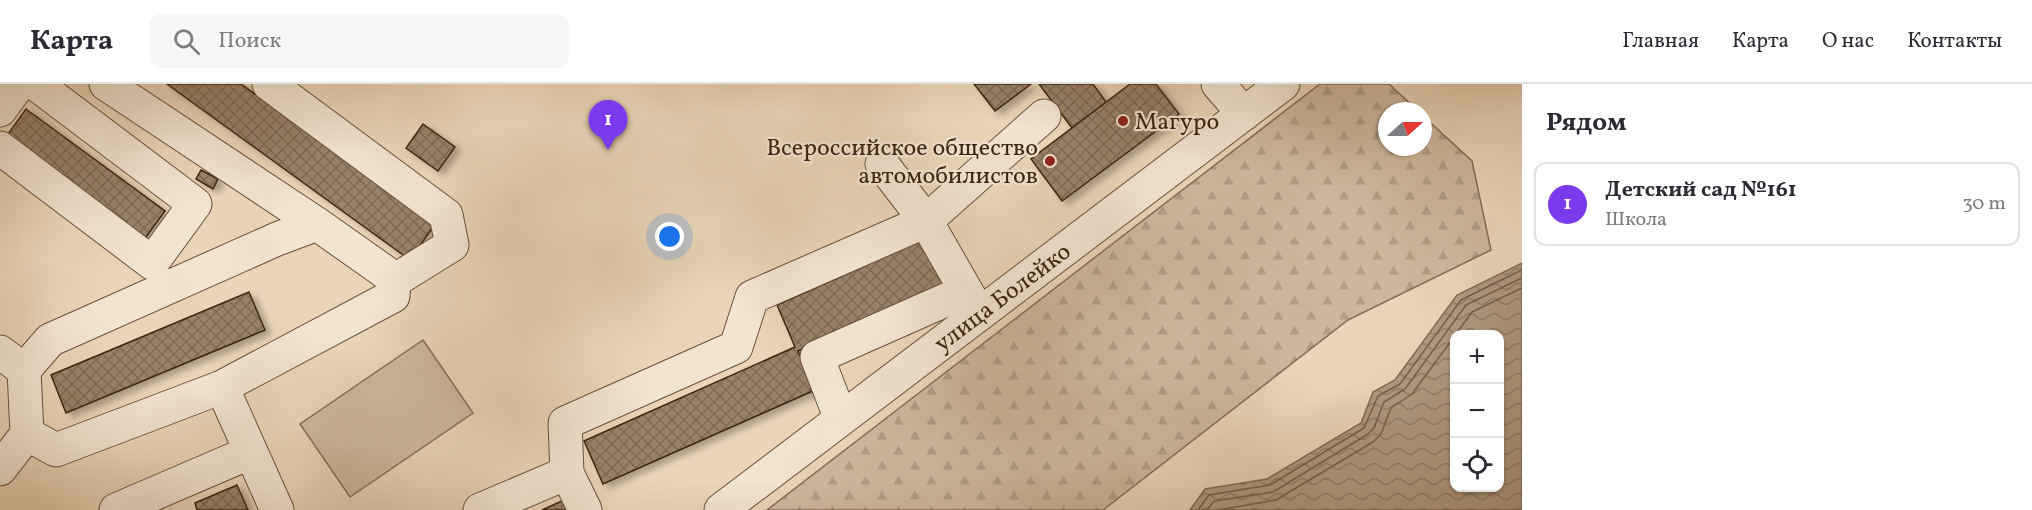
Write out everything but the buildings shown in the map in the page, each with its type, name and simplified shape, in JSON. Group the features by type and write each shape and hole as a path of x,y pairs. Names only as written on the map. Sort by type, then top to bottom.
{"street":[{"path":"0,110 19,84"},
{"path":"0,148 152,263 195,204 36,84"},
{"path":"27,434 56,450 222,387 393,296 394,281 385,272 317,224 106,84"},
{"path":"269,84 446,215 452,245 394,281"},
{"path":"1218,84 1244,114"},
{"name":"улица Болейко","path":"721,510 841,419 973,303 1244,114 1283,84"},
{"path":"585,510 567,473 565,423 736,346 752,297 926,220 1044,116"},
{"path":"841,419 818,357 973,303 926,220 882,164"},
{"path":"0,469 27,434 12,361 50,340 317,224"},
{"path":"222,387 277,510"},
{"path":"116,510 251,452"},
{"path":"480,510 567,473"}],"green space":[{"path":"1320,84 1389,84 1408,102 1378,102 1378,156 1432,156 1432,124 1472,161 1491,250 1348,320 1103,510 767,510"},
{"path":"423,340 473,413 350,497 300,424"}],"water":[{"path":"1522,263 1522,510 1190,510 1205,489 1267,479 1361,423 1373,392 1395,380 1457,295"}],"place":[{"name":"Магуро","path":"1123,121"},
{"name":"Детский сад №161","path":"608,150"},
{"name":"Всероссийское общество автомобилистов","path":"1050,161"}]}
